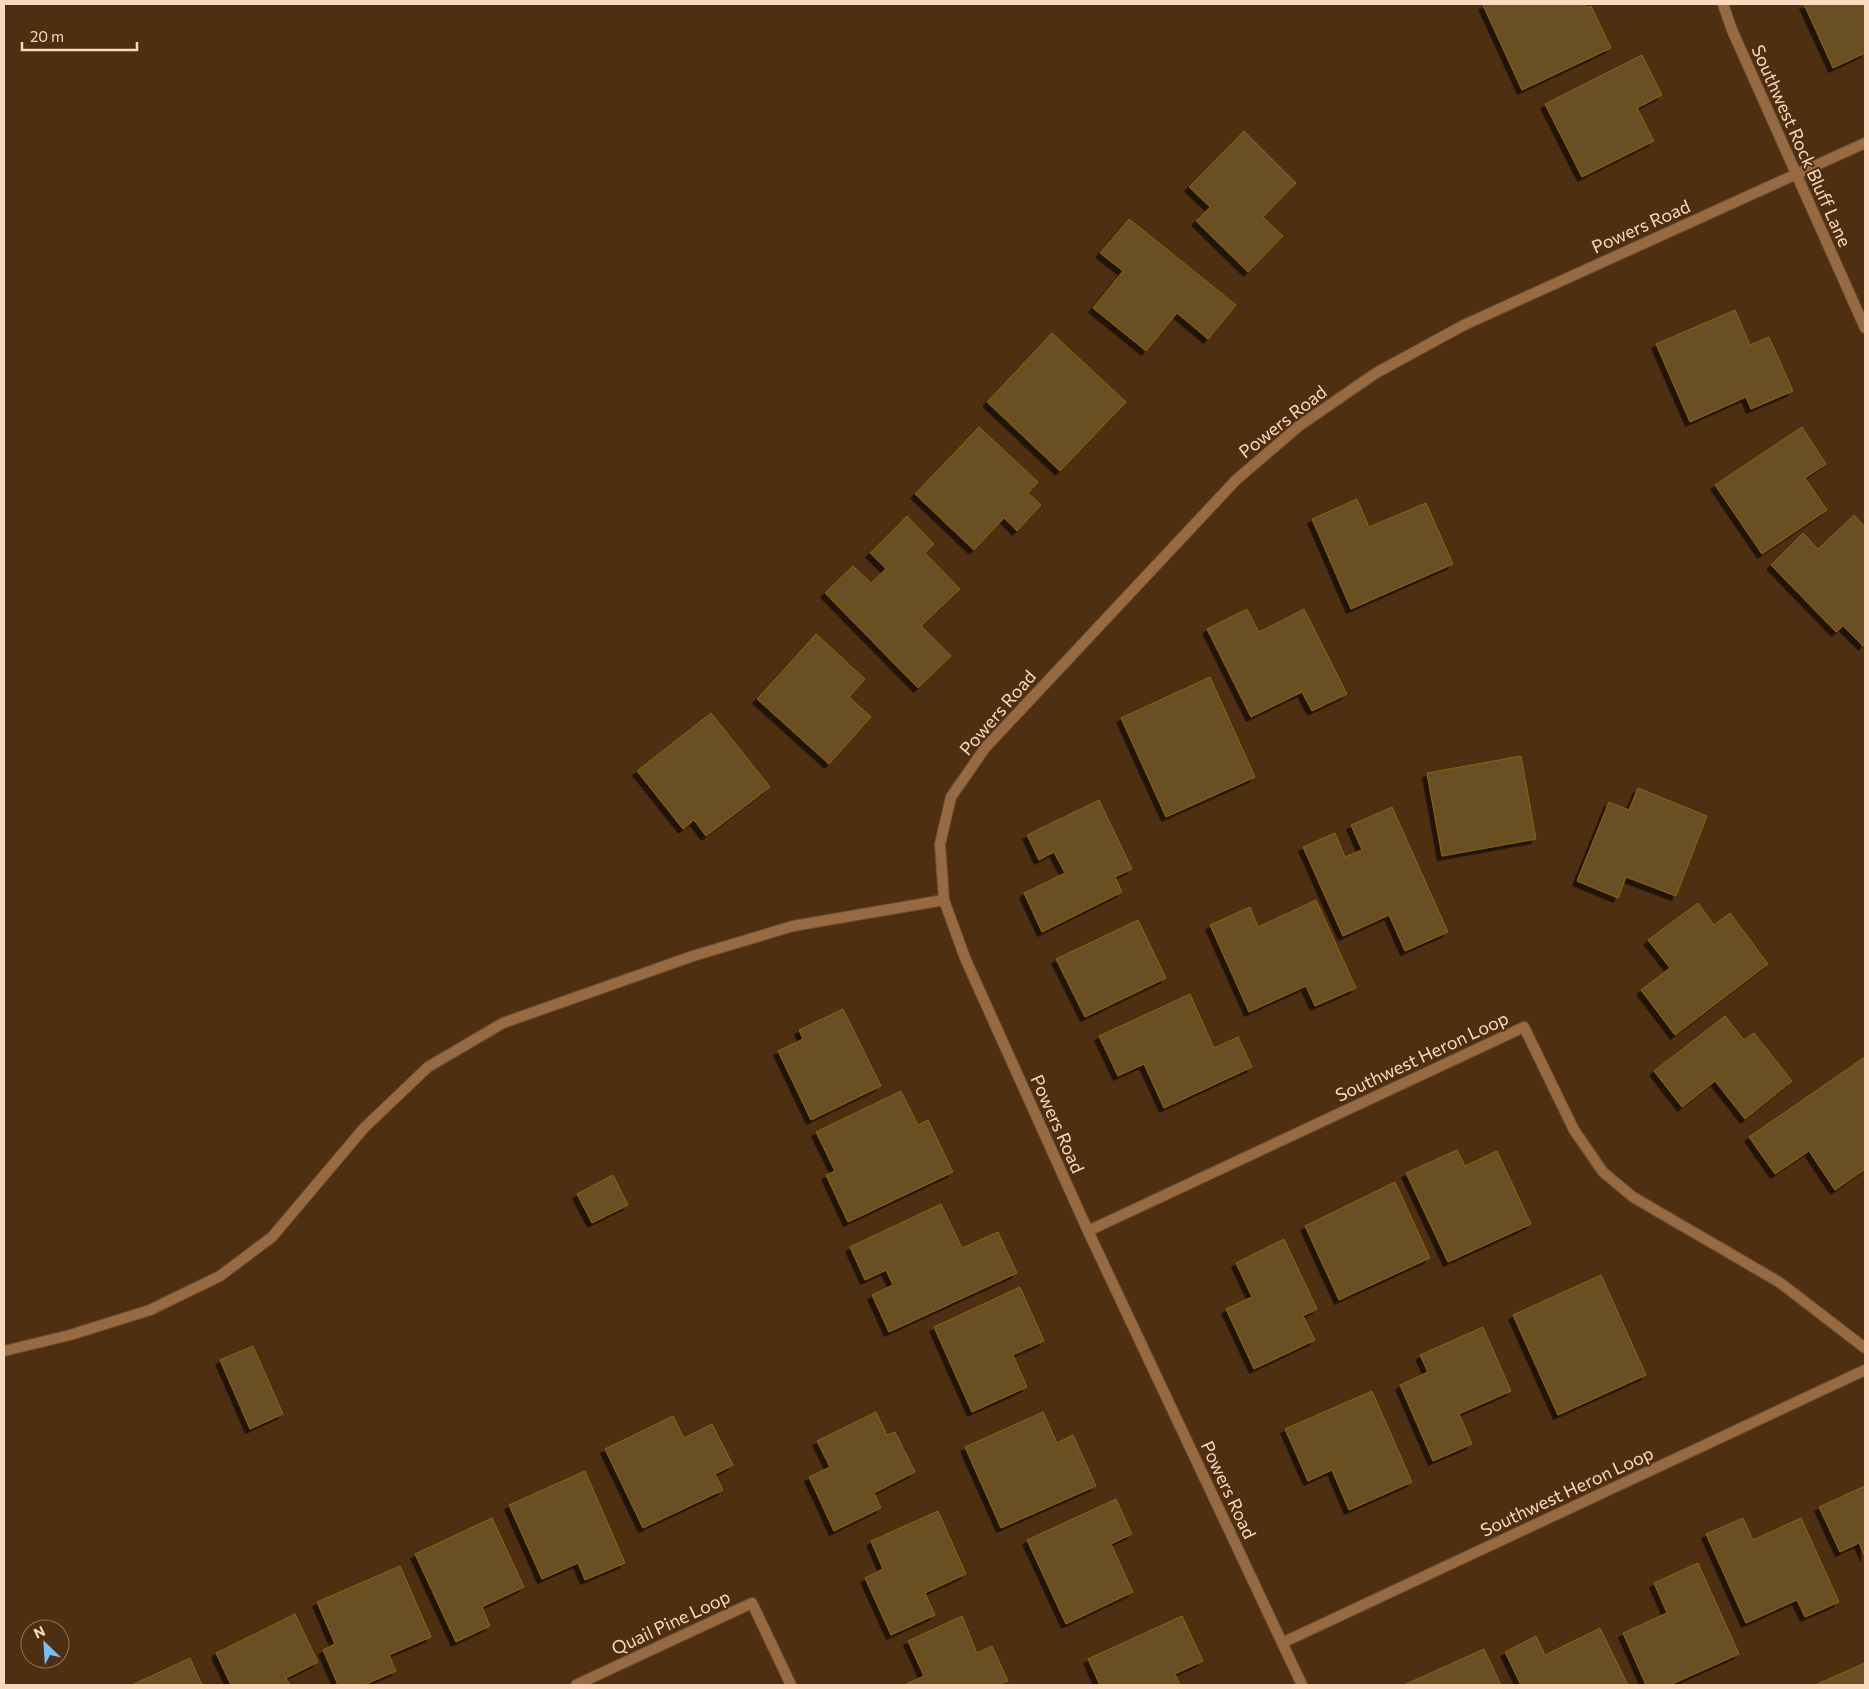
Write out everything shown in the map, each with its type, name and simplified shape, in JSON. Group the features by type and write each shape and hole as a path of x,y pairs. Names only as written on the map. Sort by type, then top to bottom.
{"street":[{"name":"Southwest Rock Bluff Lane","path":"1723,4 1732,30 1865,328"},
{"name":"Powers Road","path":"1302,1685 1088,1231 965,958 944,900 940,844 950,797 985,748 1236,480 1299,426 1376,373 1464,326 1865,143"},
{"path":"4,1351 70,1335 150,1310 220,1276 272,1237 364,1128 428,1067 504,1022 693,956 793,926 944,900"},
{"name":"Southwest Heron Loop","path":"1088,1231 1524,1027 1574,1130 1603,1172 1633,1197 1779,1282 1865,1348"},
{"name":"Southwest Heron Loop","path":"1282,1643 1865,1370"},
{"name":"Quail Pine Loop","path":"576,1685 752,1603 791,1685"}],"building":[{"path":"1585,4 1587,8 1591,6 1611,48 1522,90 1483,5"},
{"path":"1804,4 1865,4 1865,53 1833,68"},
{"path":"1642,55 1662,95 1637,108 1654,141 1582,177 1545,104"},
{"path":"1244,131 1296,183 1263,217 1283,236 1248,272 1196,221 1210,207 1189,187"},
{"path":"1129,219 1236,305 1208,339 1177,313 1146,351 1093,308 1123,271 1100,253"},
{"path":"1735,310 1750,345 1769,337 1793,391 1751,409 1746,397 1690,422 1656,344"},
{"path":"1052,333 1126,402 1060,471 987,402"},
{"path":"979,427 1038,482 1028,493 1041,505 1017,531 1004,518 974,550 915,494"},
{"path":"1802,427 1826,464 1805,478 1827,510 1762,554 1715,485"},
{"path":"1357,499 1369,527 1426,503 1453,564 1351,609 1312,519"},
{"path":"1854,515 1865,527 1865,644 1863,646 1843,626 1836,632 1771,565 1803,533 1818,549"},
{"path":"907,516 934,544 925,553 960,589 921,626 951,656 918,688 825,593 853,566 871,583 886,569 870,553"},
{"path":"1247,609 1259,632 1304,609 1347,694 1312,711 1302,692 1251,717 1207,629"},
{"path":"816,634 865,679 849,697 871,717 829,764 757,699"},
{"path":"1210,677 1255,777 1166,817 1121,718"},
{"path":"711,713 770,787 706,836 694,820 683,829 637,771"},
{"path":"1521,756 1536,839 1442,856 1427,773"},
{"path":"1638,788 1707,816 1676,896 1626,877 1618,898 1577,881 1609,802 1629,810"},
{"path":"1099,800 1132,869 1115,877 1122,892 1042,932 1024,893 1065,873 1054,852 1039,860 1027,835"},
{"path":"1392,807 1448,932 1405,951 1389,915 1343,936 1303,847 1335,833 1345,857 1362,850 1351,825"},
{"path":"1316,900 1356,988 1315,1006 1306,986 1249,1012 1210,925 1250,907 1258,927"},
{"path":"1698,903 1714,925 1730,913 1768,964 1675,1035 1641,990 1670,968 1648,940"},
{"path":"1138,920 1166,978 1085,1017 1056,959"},
{"path":"1190,994 1214,1048 1238,1037 1252,1067 1164,1108 1144,1064 1118,1076 1099,1036"},
{"path":"843,1009 881,1086 811,1120 778,1051 803,1039 799,1030"},
{"path":"1725,1016 1744,1040 1754,1033 1792,1081 1745,1119 1715,1081 1682,1107 1654,1071"},
{"path":"1865,1057 1865,1169 1835,1190 1809,1151 1775,1174 1749,1137"},
{"path":"901,1091 918,1125 928,1120 953,1172 848,1222 826,1175 835,1171 816,1132"},
{"path":"1457,1150 1465,1166 1497,1151 1531,1224 1448,1262 1406,1173"},
{"path":"613,1175 628,1205 592,1223 577,1194"},
{"path":"1395,1182 1430,1258 1339,1300 1305,1226"},
{"path":"941,1204 962,1248 998,1232 1017,1273 889,1332 872,1295 893,1285 886,1270 865,1280 850,1247"},
{"path":"1284,1239 1317,1309 1303,1316 1315,1340 1254,1369 1226,1309 1252,1297 1236,1263"},
{"path":"1601,1275 1646,1375 1558,1415 1513,1315"},
{"path":"1020,1287 1044,1341 1013,1355 1027,1387 972,1412 934,1327"},
{"path":"1483,1327 1511,1391 1459,1414 1472,1444 1433,1461 1400,1385 1428,1372 1420,1355"},
{"path":"253,1346 283,1414 250,1429 220,1360"},
{"path":"1372,1391 1412,1482 1349,1510 1332,1470 1308,1481 1285,1429"},
{"path":"876,1412 887,1435 895,1432 915,1472 874,1493 881,1508 834,1531 809,1477 830,1467 817,1441"},
{"path":"1043,1412 1057,1443 1073,1435 1096,1486 1001,1528 965,1447"},
{"path":"673,1416 684,1438 712,1424 733,1465 715,1474 723,1490 643,1528 605,1449"},
{"path":"585,1471 625,1563 585,1580 578,1563 542,1579 509,1505"},
{"path":"1865,1486 1865,1557 1859,1543 1840,1552 1819,1507"},
{"path":"1116,1499 1132,1534 1111,1544 1133,1592 1066,1624 1027,1540"},
{"path":"938,1511 966,1574 925,1593 935,1615 891,1635 865,1578 883,1569 871,1541"},
{"path":"492,1518 524,1587 482,1607 490,1626 456,1642 415,1554"},
{"path":"1743,1518 1753,1540 1801,1518 1839,1602 1805,1617 1797,1600 1746,1623 1706,1534"},
{"path":"1698,1563 1739,1654 1670,1685 1646,1685 1623,1633 1667,1613 1654,1583"},
{"path":"400,1566 431,1637 389,1655 396,1671 364,1685 338,1685 323,1650 335,1644 317,1602"},
{"path":"295,1614 318,1662 286,1678 290,1685 231,1685 216,1653"},
{"path":"962,1616 977,1653 992,1646 1008,1681 997,1685 904,1685 924,1676 908,1641"},
{"path":"1182,1616 1203,1661 1175,1674 1180,1685 1100,1685 1088,1659"},
{"path":"1600,1628 1628,1685 1521,1685 1505,1652 1536,1636 1545,1655"},
{"path":"1484,1649 1501,1685 1404,1685"},
{"path":"190,1658 202,1685 132,1685"},
{"path":"1865,1663 1865,1685 1815,1685"}]}
